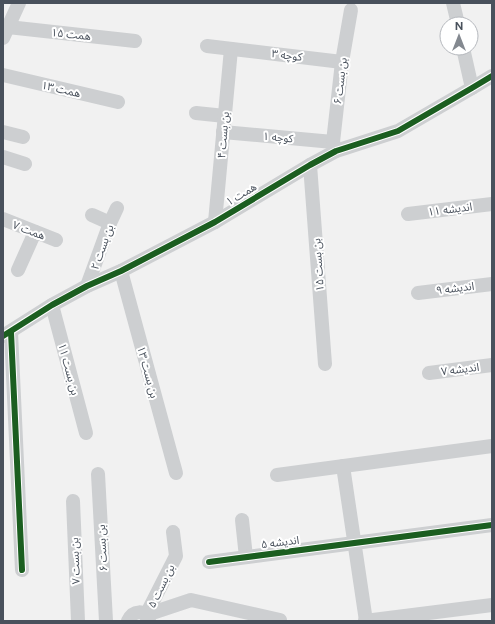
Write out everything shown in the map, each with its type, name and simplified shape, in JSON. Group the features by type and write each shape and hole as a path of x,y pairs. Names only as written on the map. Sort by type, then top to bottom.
{"street":[{"path":"5,30 20,3"},
{"path":"453,3 456,16"},
{"name":"بن بست ۶","path":"334,147 342,62 351,10"},
{"name":"همت ۱۵","path":"5,30 135,41"},
{"name":"کوچه ۳","path":"207,46 342,62"},
{"name":"بن بست ۴","path":"215,222 231,49"},
{"path":"465,56 472,88"},
{"name":"همت ۱۳","path":"3,75 118,102"},
{"name":"همت ۱","path":"7,334 52,305 87,286 121,272 215,222 310,165 334,147 398,131 492,76"},
{"path":"196,113 225,116"},
{"path":"3,132 23,136"},
{"name":"کوچه ۱","path":"223,132 334,147"},
{"path":"3,157 25,164"},
{"name":"بن بست ۱۵","path":"310,165 325,364"},
{"name":"اندیشه ۱۱","path":"408,214 492,204"},
{"name":"بن بست ۲","path":"87,286 117,208"},
{"path":"92,215 110,223"},
{"name":"همت ۷","path":"3,219 56,240"},
{"path":"18,270 35,232"},
{"name":"بن بست ۱۳","path":"121,272 176,473"},
{"name":"اندیشه ۹","path":"418,293 492,284"},
{"name":"بن بست ۱۱","path":"52,305 86,433"},
{"path":"7,334 22,570"},
{"name":"اندیشه ۷","path":"429,373 492,365"},
{"path":"277,475 492,446"},
{"path":"343,466 366,621 492,605"},
{"name":"بن بست ۶","path":"98,474 105,621"},
{"name":"بن بست ۷","path":"73,501 78,621"},
{"path":"242,520 246,557"},
{"name":"اندیشه ۵","path":"209,562 492,525"},
{"name":"بن بست ۵","path":"148,618 176,556 173,532"},
{"path":"105,621 128,620 130,617 140,612 148,618 191,600 280,620"}],"cycle path":[{"path":"3,336 52,305 215,222 336,151 398,131 492,76"},
{"path":"11,332 22,570"},
{"path":"209,562 492,525"}]}
